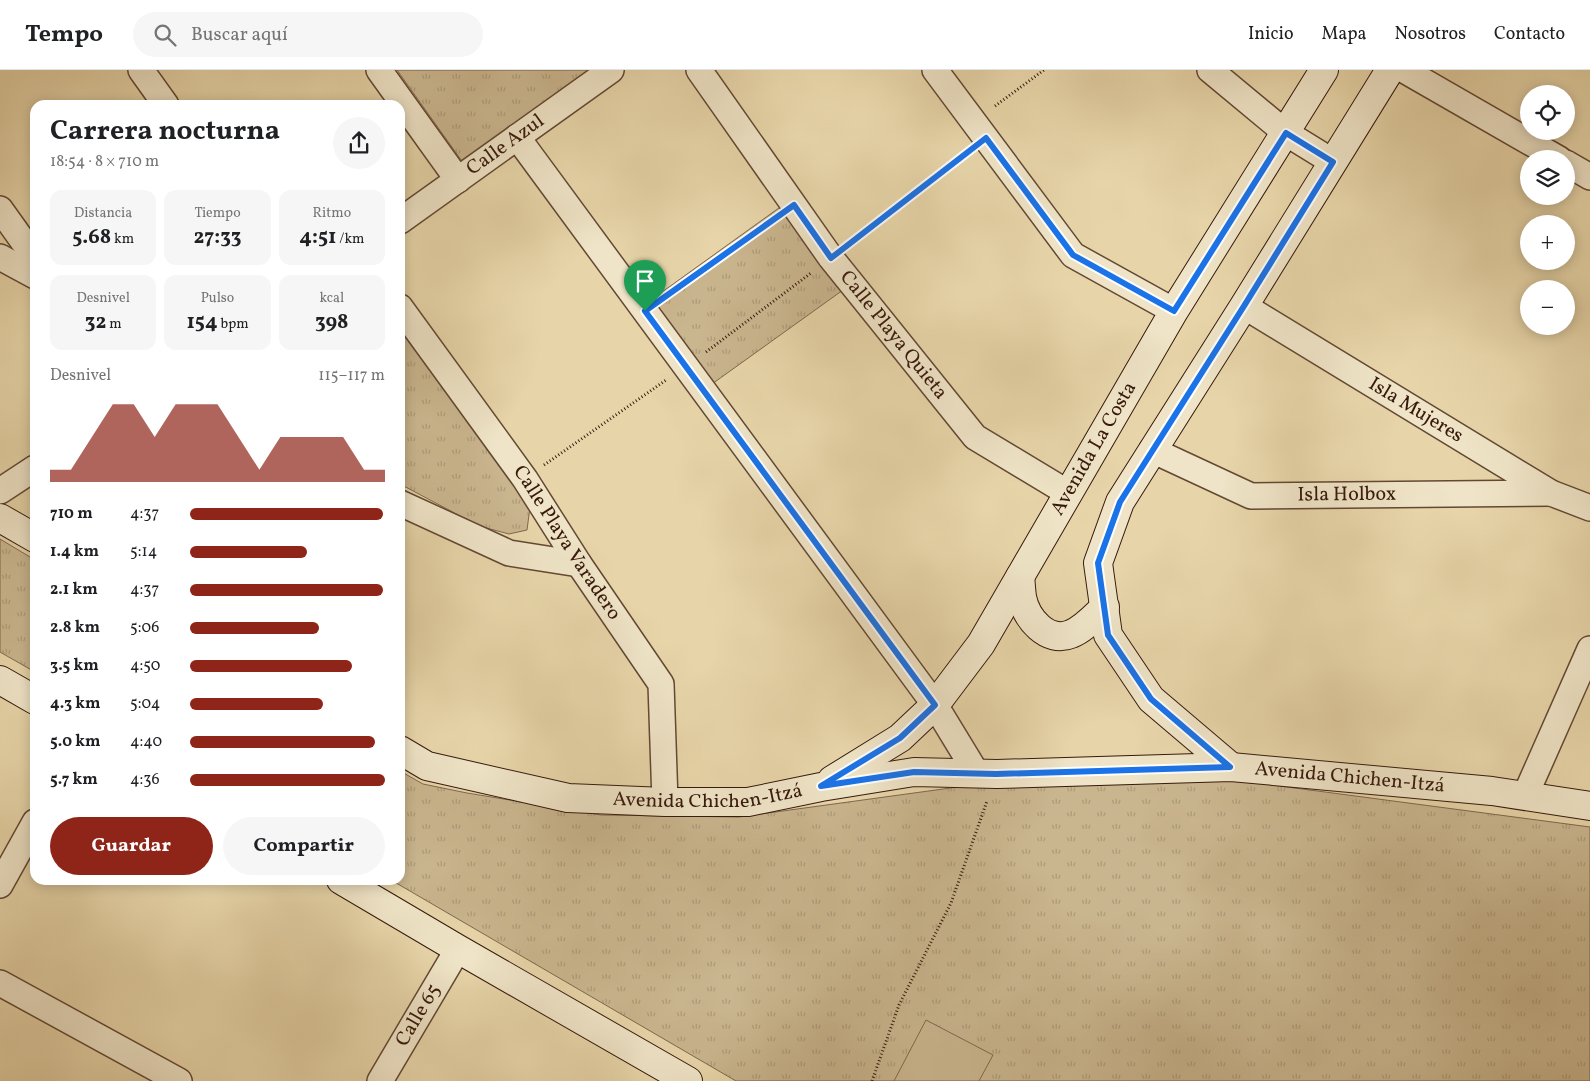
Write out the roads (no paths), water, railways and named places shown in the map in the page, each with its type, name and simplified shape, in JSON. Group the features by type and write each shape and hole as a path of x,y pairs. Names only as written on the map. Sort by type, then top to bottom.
{"main road":[{"name":"Avenida La Costa","path":"821,786 900,738 935,705 981,644 1174,311 1324,70"},
{"path":"1230,767 1151,699 1108,635 1098,563 1120,502 1390,70"},
{"path":"0,518 30,535"},
{"path":"1020,577 1022,598 1032,621 1043,631 1057,637 1070,635 1080,629 1105,607"},
{"path":"0,680 30,697"},
{"name":"Avenida Chichen-Itzá","path":"405,753 427,766 568,798 665,802 748,802 821,786 914,772 987,774 1230,767 1482,790 1590,806"},
{"path":"349,885 688,1081"}],"street":[{"path":"141,70 162,100"},
{"path":"379,70 401,100"},
{"name":"Calle Azul","path":"405,217 611,70"},
{"name":"Calle Playa Quieta","path":"699,70 831,258 975,437 1068,493"},
{"path":"935,70 1073,255 1174,311"},
{"path":"1210,70 1286,133 1333,162"},
{"path":"1404,70 1543,150"},
{"path":"405,106 458,180"},
{"path":"517,137 987,774"},
{"path":"1575,168 1590,177"},
{"path":"0,209 30,251"},
{"path":"0,257 30,273"},
{"name":"Isla Mujeres","path":"1244,306 1551,493 1590,508"},
{"name":"Calle Playa Varadero","path":"405,314 525,478 579,564 661,684 665,802"},
{"name":"Isla Holbox","path":"1152,450 1251,496 1551,493"},
{"path":"0,491 30,471"},
{"path":"405,505 509,553 579,564"},
{"path":"1525,796 1590,649"},
{"path":"0,885 30,831"},
{"name":"Calle 65","path":"380,1081 458,949"},
{"path":"0,983 179,1081"}]}
